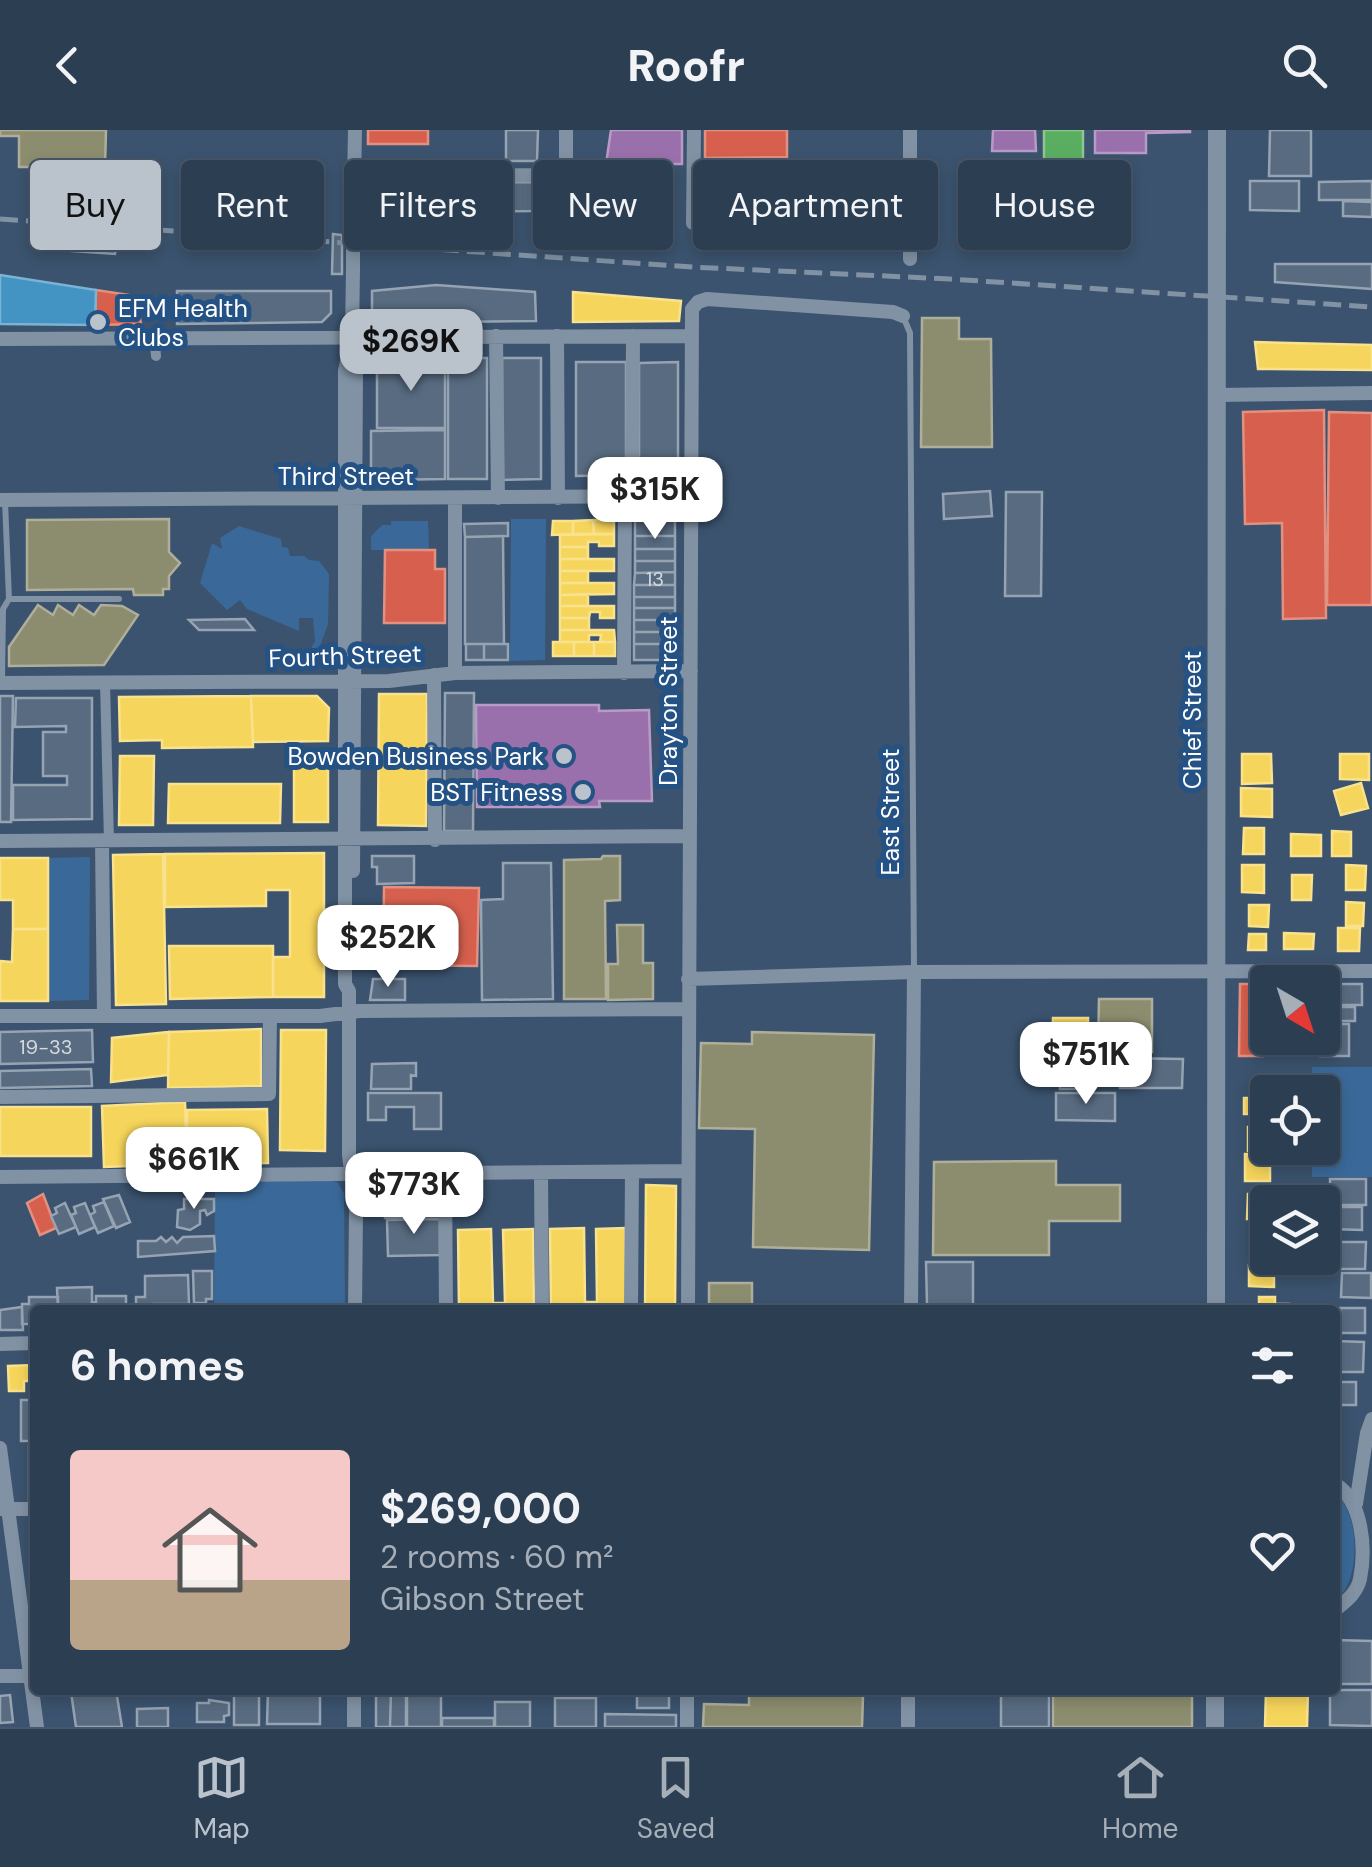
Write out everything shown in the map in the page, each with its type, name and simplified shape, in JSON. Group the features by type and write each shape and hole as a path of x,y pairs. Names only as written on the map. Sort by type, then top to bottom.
{"street":[{"path":"354,160 355,130"},
{"path":"513,175 566,175 566,130"},
{"path":"694,130 694,160"},
{"path":"910,130 910,260"},
{"name":"Chief Street","path":"1216,1305 1217,130"},
{"path":"354,250 352,337 356,371 350,499 348,840 354,982 349,990 355,1305"},
{"name":"Drayton Street","path":"688,1305 692,309 707,299 893,312 903,316"},
{"path":"496,336 498,498"},
{"path":"557,336 558,498"},
{"path":"624,672 633,336"},
{"path":"0,340 692,336"},
{"path":"1217,395 1372,393"},
{"name":"Third Street","path":"3,500 692,496"},
{"path":"455,498 455,673"},
{"name":"Fourth Street","path":"1,683 388,681 455,673 691,671"},
{"path":"434,675 435,840"},
{"path":"104,1015 105,682"},
{"path":"0,841 689,836"},
{"path":"688,979 914,972 1372,971"},
{"name":"East Street","path":"910,1305 914,972"},
{"path":"0,1016 688,1009"},
{"path":"0,1097 269,1094 270,1016"},
{"path":"0,1177 688,1171"},
{"path":"445,1172 446,1305"},
{"path":"541,1172 542,1305"},
{"path":"631,1305 632,1172"},
{"path":"0,1344 30,1344"},
{"path":"1356,1504 1372,1419"},
{"path":"0,1448 4,1509 30,1659"},
{"path":"1340,1481 1362,1471"},
{"path":"1340,1488 1356,1504 1366,1547 1360,1580 1351,1597 1340,1606"},
{"path":"4,1509 30,1509"},
{"path":"0,1676 30,1676"},
{"path":"34,1695 37,1727"},
{"path":"354,1695 354,1727"},
{"path":"686,1695 686,1727"},
{"path":"908,1695 908,1727"},
{"path":"1215,1695 1215,1727"}],"lane":[{"name":"East Street","path":"903,316 910,333 914,972"},
{"path":"1,683 3,609 9,599 3,500"},
{"path":"9,599 119,599"}],"shaded area":[{"path":"511,519 546,519 545,660 510,661"},
{"path":"391,521 428,521 429,550 371,550 371,536 382,525 391,525"},
{"path":"239,526 281,539 290,556 319,561 329,574 328,624 316,657 306,657 315,641 313,618 299,618 299,631 247,609 240,600 227,610 200,583 212,543 222,549 220,538"},
{"path":"90,857 89,1000 48,1001 48,858"},
{"path":"1312,1067 1372,1067 1372,1177 1312,1177 1312,1165 1340,1165 1340,1075 1312,1075"},
{"path":"215,1182 337,1182 344,1193 345,1305 214,1305"},
{"path":"1340,1499 1349,1515 1354,1547 1350,1579 1340,1596"}],"building: Homes":[{"path":"573,292 681,301 679,321 573,322"},
{"path":"1255,342 1372,345 1372,370 1258,369"},
{"path":"593,520 614,520 614,534 594,534"},
{"path":"593,520 594,534 573,534 573,521"},
{"path":"553,521 573,521 573,534 552,535"},
{"path":"614,534 614,546 588,542 588,547 560,547 560,535"},
{"path":"560,547 588,547 588,559 560,559"},
{"path":"560,559 614,559 614,571 560,571"},
{"path":"560,571 588,571 588,583 560,583"},
{"path":"560,583 614,583 614,594 560,595"},
{"path":"588,594 588,606 560,606 560,595"},
{"path":"560,606 614,606 614,618 600,618 600,612 590,612 589,618 560,618"},
{"path":"560,618 589,618 589,630 560,630"},
{"path":"560,630 614,630 615,642 600,642 601,635 589,635 589,642 560,642"},
{"path":"553,642 574,642 574,656 553,656"},
{"path":"574,642 594,642 594,656 574,656"},
{"path":"594,642 615,642 615,656 594,656"},
{"path":"379,694 427,694 426,826 378,825"},
{"path":"251,696 253,747 162,748 162,740 120,741 119,697"},
{"path":"251,696 317,696 329,708 328,741 253,742"},
{"path":"294,754 328,754 328,822 294,822"},
{"path":"1242,754 1271,754 1272,783 1242,784"},
{"path":"1340,754 1369,754 1369,780 1340,779"},
{"path":"120,756 154,756 153,825 119,825"},
{"path":"1361,783 1368,808 1341,815 1334,791"},
{"path":"169,784 281,784 280,823 168,823"},
{"path":"1241,788 1272,789 1272,817 1241,816"},
{"path":"1244,828 1264,828 1264,854 1243,854"},
{"path":"1332,831 1351,832 1351,856 1332,856"},
{"path":"1291,834 1321,835 1321,856 1291,856"},
{"path":"324,853 324,997 273,997 273,957 290,957 290,890 266,890 266,906 165,907 165,854"},
{"path":"163,854 166,1004 116,1005 113,855"},
{"path":"0,858 48,858 48,929 13,929 13,900 0,900"},
{"path":"1242,865 1264,865 1264,893 1242,892"},
{"path":"1346,865 1366,866 1365,890 1346,890"},
{"path":"1292,875 1312,875 1311,900 1292,900"},
{"path":"1346,902 1364,903 1363,926 1346,926"},
{"path":"1249,905 1269,905 1268,927 1249,926"},
{"path":"1338,928 1360,928 1359,951 1338,951"},
{"path":"13,929 48,929 48,1001 0,1001 0,961 12,962"},
{"path":"1284,933 1314,934 1313,949 1284,949"},
{"path":"1249,934 1266,934 1266,950 1248,950"},
{"path":"169,946 273,946 273,997 170,999"},
{"path":"1053,1018 1088,1018 1088,1053 1052,1053"},
{"path":"261,1029 261,1086 168,1088 169,1032"},
{"path":"281,1030 326,1030 325,1151 280,1150"},
{"path":"169,1032 168,1075 111,1082 112,1038"},
{"path":"1244,1098 1250,1098 1250,1114 1244,1114"},
{"path":"185,1102 187,1164 104,1167 102,1106"},
{"path":"0,1107 91,1107 91,1156 0,1156"},
{"path":"267,1109 268,1163 187,1164 187,1110"},
{"path":"1245,1154 1250,1154 1250,1165 1270,1165 1270,1181 1245,1181"},
{"path":"646,1185 676,1186 675,1305 645,1305"},
{"path":"584,1228 585,1302 597,1302 596,1229 625,1228 627,1305 551,1305 550,1229"},
{"path":"491,1229 493,1303 505,1303 503,1230 533,1229 534,1305 459,1305 458,1230"},
{"path":"1249,1265 1250,1275 1274,1275 1274,1287 1249,1286"},
{"path":"1259,1297 1275,1297 1275,1304 1289,1304 1289,1305 1259,1305"},
{"path":"30,1365 30,1381 24,1381 24,1391 9,1391 8,1366"},
{"path":"1266,1695 1308,1695 1307,1727 1265,1727"}],"building: Shops":[{"path":"368,130 428,130 428,144 368,144"},
{"path":"705,130 787,130 787,157 705,158"},
{"path":"96,290 136,296 141,324 95,325"},
{"path":"1324,410 1326,618 1283,619 1282,523 1245,524 1243,412"},
{"path":"1329,412 1372,413 1372,605 1327,605"},
{"path":"385,550 435,550 435,569 445,569 445,623 384,623"},
{"path":"384,887 479,888 477,966 383,965"},
{"path":"1240,984 1250,984 1250,1055 1263,1056 1239,1056"},
{"path":"43,1194 56,1228 40,1235 27,1203"}],"building: Offices":[{"path":"611,130 682,130 682,164 673,164 673,160 607,160"},
{"path":"993,130 1035,130 1036,151 992,151"},
{"path":"1095,130 1190,132 1146,133 1146,153 1095,153"},
{"name":"Bowden Business Park","path":"476,705 599,705 599,711 649,710 652,801 599,801 600,807 477,807"}],"building: Schools":[{"path":"0,275 96,290 95,325 0,324"}],"building: Public":[{"path":"1044,130 1083,130 1083,160 1044,160"}],"building: Industry":[{"path":"0,130 106,130 105,160 30,160 30,167 19,167 19,136 0,136"},
{"path":"922,318 959,318 959,339 991,339 992,447 921,447"},
{"path":"169,519 169,552 180,563 169,576 169,589 163,589 163,595 134,595 133,589 27,590 27,520"},
{"path":"38,605 53,615 58,605 73,615 79,605 94,615 101,605 122,606 138,615 104,665 9,666 9,647"},
{"path":"620,856 620,900 605,901 606,999 564,999 564,860"},
{"path":"617,925 643,925 643,963 653,963 653,999 608,1000 608,964 618,964"},
{"path":"1099,999 1152,999 1152,1052 1098,1052"},
{"path":"752,1032 874,1035 869,1250 753,1247 755,1129 699,1128 701,1043 752,1044"},
{"path":"1056,1161 1056,1185 1120,1185 1120,1221 1049,1221 1049,1255 933,1255 934,1162"},
{"path":"709,1283 752,1283 752,1305 709,1305"},
{"path":"749,1695 863,1696 862,1727 703,1727 704,1704 749,1705"},
{"path":"1053,1695 1192,1695 1192,1727 1053,1727"}],"building: Other":[{"path":"506,130 538,130 537,160 506,160"},
{"path":"1270,130 1311,130 1311,176 1269,176"},
{"path":"1250,181 1299,181 1299,211 1250,210"},
{"path":"1372,181 1372,200 1319,200 1319,182"},
{"path":"513,182 533,182 533,211 513,211"},
{"path":"1343,201 1372,202 1372,217 1343,216"},
{"path":"333,234 342,235 342,274 332,274"},
{"path":"59,250 116,250 115,254"},
{"path":"1275,264 1372,264 1372,289 1275,282"},
{"path":"436,285 535,292 536,321 381,323 372,313 372,291"},
{"path":"177,291 331,291 331,313 322,322 177,324"},
{"path":"448,358 487,358 487,479 448,479"},
{"path":"502,358 541,358 541,479 502,480"},
{"path":"385,359 445,359 445,428 377,428 377,366"},
{"path":"576,362 626,362 626,475 576,476"},
{"path":"678,362 678,475 639,475 639,363"},
{"path":"445,430 445,479 381,480 371,470 371,431"},
{"path":"990,491 992,516 944,519 943,494"},
{"path":"1006,492 1042,492 1041,596 1005,596"},
{"path":"635,520 675,520 675,536 635,536"},
{"path":"508,523 508,536 465,537 464,524"},
{"path":"503,536 504,644 465,644 465,537"},
{"path":"635,536 675,536 675,549 635,549"},
{"path":"635,549 675,549 675,561 635,561"},
{"path":"635,561 675,561 675,572 635,573"},
{"path":"675,572 675,585 634,585 635,573"},
{"path":"634,585 675,585 675,597 634,597"},
{"path":"634,597 675,597 675,608 634,608"},
{"path":"634,608 675,608 675,620 634,620"},
{"path":"245,619 254,630 199,630 189,620"},
{"path":"634,620 675,620 675,632 634,632"},
{"path":"634,632 675,632 675,644 634,644"},
{"path":"466,644 484,644 484,660 466,660"},
{"path":"484,644 508,644 508,660 484,660"},
{"path":"634,644 675,644 675,660 634,660"},
{"path":"445,693 474,693 473,831 444,831"},
{"path":"0,696 13,696 11,822 0,822"},
{"path":"16,698 92,698 92,819 13,820 13,785 67,785 67,776 43,776 43,732 66,732 66,726 15,727"},
{"path":"372,856 414,856 414,883 377,884"},
{"path":"503,863 551,863 553,999 482,1000 481,900 503,899"},
{"path":"373,979 405,979 405,1000 370,1000"},
{"path":"1340,984 1362,984 1362,1005 1340,1005"},
{"path":"1340,1007 1355,1007 1355,1021 1340,1021"},
{"path":"1340,1024 1349,1024 1349,1056 1320,1056 1340,1055"},
{"path":"92,1030 93,1062 0,1064 0,1032"},
{"path":"1120,1058 1183,1059 1182,1088 1120,1088"},
{"path":"1060,1062 1087,1062 1087,1089 1060,1089"},
{"path":"416,1063 411,1089 371,1089 372,1064"},
{"path":"91,1069 92,1086 0,1088 0,1071"},
{"path":"368,1093 441,1093 441,1129 414,1129 414,1107 386,1107 386,1120 368,1120"},
{"path":"1056,1093 1115,1093 1115,1121 1056,1120"},
{"path":"1330,1179 1366,1179 1366,1205 1340,1205 1340,1185 1330,1185"},
{"path":"439,1184 440,1216 385,1218 384,1186"},
{"path":"119,1195 130,1222 116,1228 103,1199"},
{"path":"184,1199 214,1199 214,1211 207,1215 205,1210 200,1211 200,1224 190,1230 177,1227 178,1210 184,1209"},
{"path":"104,1202 114,1226 98,1233 90,1215 95,1212 93,1206"},
{"path":"65,1203 76,1227 59,1234 51,1216 57,1213 55,1208"},
{"path":"85,1203 95,1227 79,1234 71,1215 76,1213 74,1207"},
{"path":"1340,1207 1362,1207 1362,1230 1340,1229"},
{"path":"440,1219 440,1255 388,1256 387,1220"},
{"path":"214,1236 215,1251 138,1257 138,1241 156,1241 161,1237 166,1242 172,1237 177,1243 183,1237"},
{"path":"1340,1242 1366,1242 1365,1269 1340,1269"},
{"path":"926,1262 973,1262 973,1305 927,1305"},
{"path":"193,1271 212,1271 212,1299 206,1299 206,1303 194,1303"},
{"path":"1342,1273 1371,1273 1371,1298 1341,1297"},
{"path":"188,1275 189,1304 136,1305 136,1297 145,1297 145,1276"},
{"path":"92,1287 92,1303 96,1296 126,1296 126,1305 58,1305 57,1288"},
{"path":"29,1297 58,1297 58,1305 30,1305 30,1324 22,1324 22,1304 29,1304"},
{"path":"22,1307 23,1330 0,1330 0,1310"},
{"path":"1340,1308 1365,1308 1365,1333 1340,1333"},
{"path":"1340,1341 1364,1342 1363,1372 1340,1372"},
{"path":"1340,1382 1356,1382 1356,1405 1340,1405"},
{"path":"21,1400 30,1400 30,1441 21,1441"},
{"path":"1340,1640 1372,1641 1372,1684 1340,1684"},
{"path":"1340,1690 1372,1690 1372,1726 1330,1725 1330,1695 1340,1695"},
{"path":"10,1695 13,1722 0,1723 0,1696"},
{"path":"71,1695 117,1695 122,1727 76,1727"},
{"path":"234,1695 259,1695 259,1725 234,1725"},
{"path":"268,1695 320,1695 320,1724 267,1724"},
{"path":"376,1695 391,1695 390,1727 376,1727"},
{"path":"391,1695 406,1695 406,1727 390,1727"},
{"path":"407,1695 441,1695 441,1727 407,1727"},
{"path":"637,1695 669,1695 669,1708 637,1708"},
{"path":"1001,1695 1049,1695 1049,1727 1001,1727"},
{"path":"555,1698 596,1698 596,1727 555,1727"},
{"path":"495,1702 530,1702 530,1727 495,1727"},
{"path":"197,1703 229,1703 229,1715 224,1716 224,1722 197,1722"},
{"path":"168,1708 168,1727 137,1727 137,1709"},
{"path":"605,1714 676,1715 676,1727 605,1727"},
{"path":"442,1718 494,1718 494,1727 442,1727"}],"railway":[{"path":"0,219 692,267 950,279 1372,307"}],"place":[{"name":"EFM Health Clubs","path":"98,322"},
{"name":"Bowden Business Park","path":"564,756"},
{"name":"BST Fitness","path":"583,792"}]}
